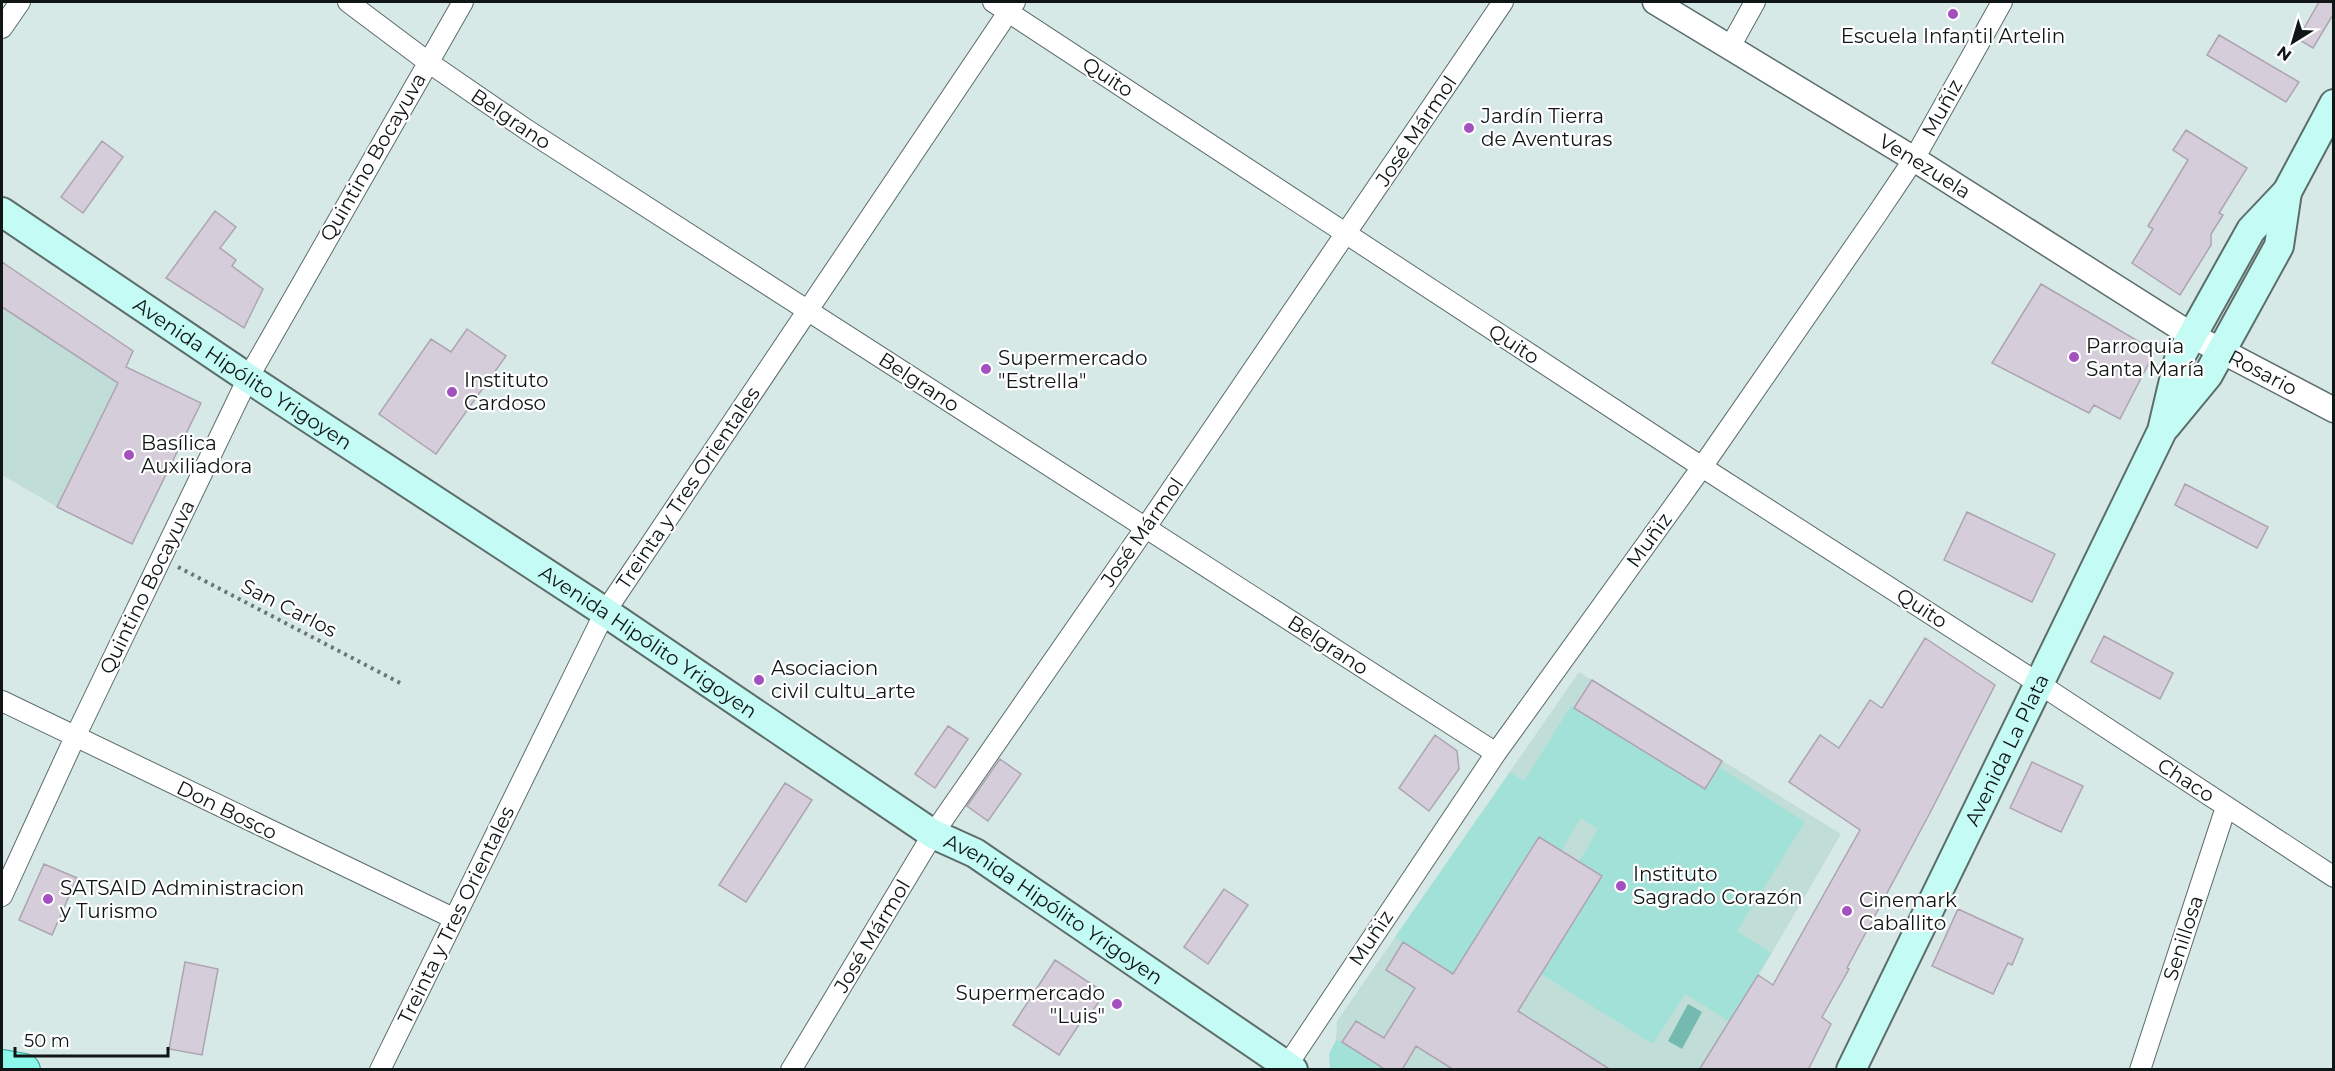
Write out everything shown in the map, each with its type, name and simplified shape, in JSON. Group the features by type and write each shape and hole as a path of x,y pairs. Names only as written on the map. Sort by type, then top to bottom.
{"main road":[{"name":"Avenida La Plata","path":"1851,1070 2162,431 2179,359 2251,230 2287,192 2334,104"},
{"name":"Avenida La Plata","path":"2162,431 2208,375 2279,246 2287,192"},
{"name":"Avenida Hipólito Yrigoyen","path":"2,212 248,378 605,612 933,834 975,853 1287,1068"},
{"path":"2,1066 24,1070"}],"street":[{"path":"2,28 20,2"},
{"name":"Belgrano","path":"348,2 428,62 527,130 1497,753"},
{"name":"Quintino Bocayuva","path":"2,896 75,737 248,378 463,2"},
{"name":"José Mármol","path":"791,1070 933,834 1146,527 1503,2"},
{"name":"Venezuela","path":"1655,2 1914,159 2193,336"},
{"path":"1730,47 1755,2"},
{"name":"Muñiz","path":"1287,1068 1497,753 1702,467 1914,159 2002,2"},
{"name":"Quito","path":"1005,5 1346,234 2038,683"},
{"name":"Treinta y Tres Orientales","path":"380,1070 605,612 807,310 1005,5"},
{"name":"Rosario","path":"2193,336 2334,410"},
{"name":"Chaco","path":"2038,683 2334,877"},
{"name":"Don Bosco","path":"2,701 453,918"},
{"name":"Senillosa","path":"2140,1070 2226,807"}],"path":[{"name":"San Carlos","path":"161,559 404,685"}],"shaded area":[{"path":"2,262 133,351 57,507 2,475"},
{"name":"Instituto Sagrado Corazón","path":"1579,672 1841,834 1759,975 1831,1024 1808,1069 1386,1069 1336,1040 1337,1021"},
{"path":"1571,706 1705,789 1719,767 1805,822 1737,931 1771,953 1729,1021 1685,994 1653,1044 1541,974 1602,877 1579,862 1598,829 1581,818 1561,851 1539,837 1446,986 1438,964 1395,937 1510,772 1524,781"},
{"path":"1688,1004 1702,1012 1682,1049 1668,1041"},
{"path":"1336,1040 1386,1069 1330,1069 1329,1054"}],"building":[{"path":"2319,2 2334,2 2334,13 2313,48 2298,39"},
{"path":"2219,35 2299,82 2286,102 2207,55"},
{"path":"2186,130 2247,168 2219,213 2223,215 2211,234 2211,245 2180,295 2132,263 2153,229 2148,226 2188,160 2173,150"},
{"path":"102,141 123,157 83,213 61,197"},
{"path":"215,211 236,227 220,248 236,260 232,266 263,289 244,328 166,278"},
{"name":"Basílica Auxiliadora","path":"2,262 133,351 126,367 201,403 132,544 57,507 118,383 2,307"},
{"name":"Parroquia Santa María","path":"2041,284 2155,351 2120,419 2094,405 2089,413 1992,363"},
{"name":"Instituto Cardoso","path":"467,329 506,356 436,454 379,414 431,339 451,352"},
{"path":"2185,484 2268,527 2257,548 2175,505"},
{"path":"1967,512 2055,554 2032,602 1944,560"},
{"path":"2104,636 2173,673 2160,699 2091,662"},
{"path":"1925,638 1995,685 1822,1017 1831,1024 1808,1070 1699,1070 1758,975 1773,985 1860,830 1789,782 1820,735 1839,748 1870,700 1882,708"},
{"path":"1592,680 1722,761 1705,789 1574,708"},
{"path":"948,726 968,739 935,788 915,774"},
{"path":"1435,735 1457,751 1459,769 1429,811 1399,788"},
{"path":"1000,759 1021,774 988,821 967,806"},
{"path":"2032,762 2083,786 2061,832 2010,808"},
{"path":"785,783 812,800 746,902 719,885"},
{"path":"1539,837 1602,876 1518,1011 1611,1070 1454,1070 1416,1046 1402,1070 1386,1070 1342,1042 1356,1021 1384,1038 1415,988 1386,970 1403,942 1453,974"},
{"name":"SATSAID Administracion y Turismo","path":"44,864 77,878 52,935 19,920"},
{"path":"1224,889 1248,905 1208,964 1184,947"},
{"path":"1958,909 2023,939 2012,965 2008,963 1993,994 1932,966"},
{"path":"1055,960 1105,993 1089,1016 1086,1014 1059,1055 1013,1025"},
{"path":"185,962 218,969 202,1055 169,1049"}],"place":[{"name":"Escuela Infantil Artelin","path":"1953,14"},
{"name":"Jardín Tierra de Aventuras","path":"1469,128"},
{"name":"Parroquia Santa María","path":"2074,357"},
{"name":"Supermercado \"Estrella\"","path":"986,369"},
{"name":"Instituto Cardoso","path":"452,392"},
{"name":"Basílica Auxiliadora","path":"129,455"},
{"name":"Asociacion civil cultu_arte","path":"759,680"},
{"name":"Instituto Sagrado Corazón","path":"1621,886"},
{"name":"SATSAID Administracion y Turismo","path":"48,899"},
{"name":"Cinemark Caballito","path":"1847,911"},
{"name":"Supermercado \"Luis\"","path":"1117,1004"}]}
